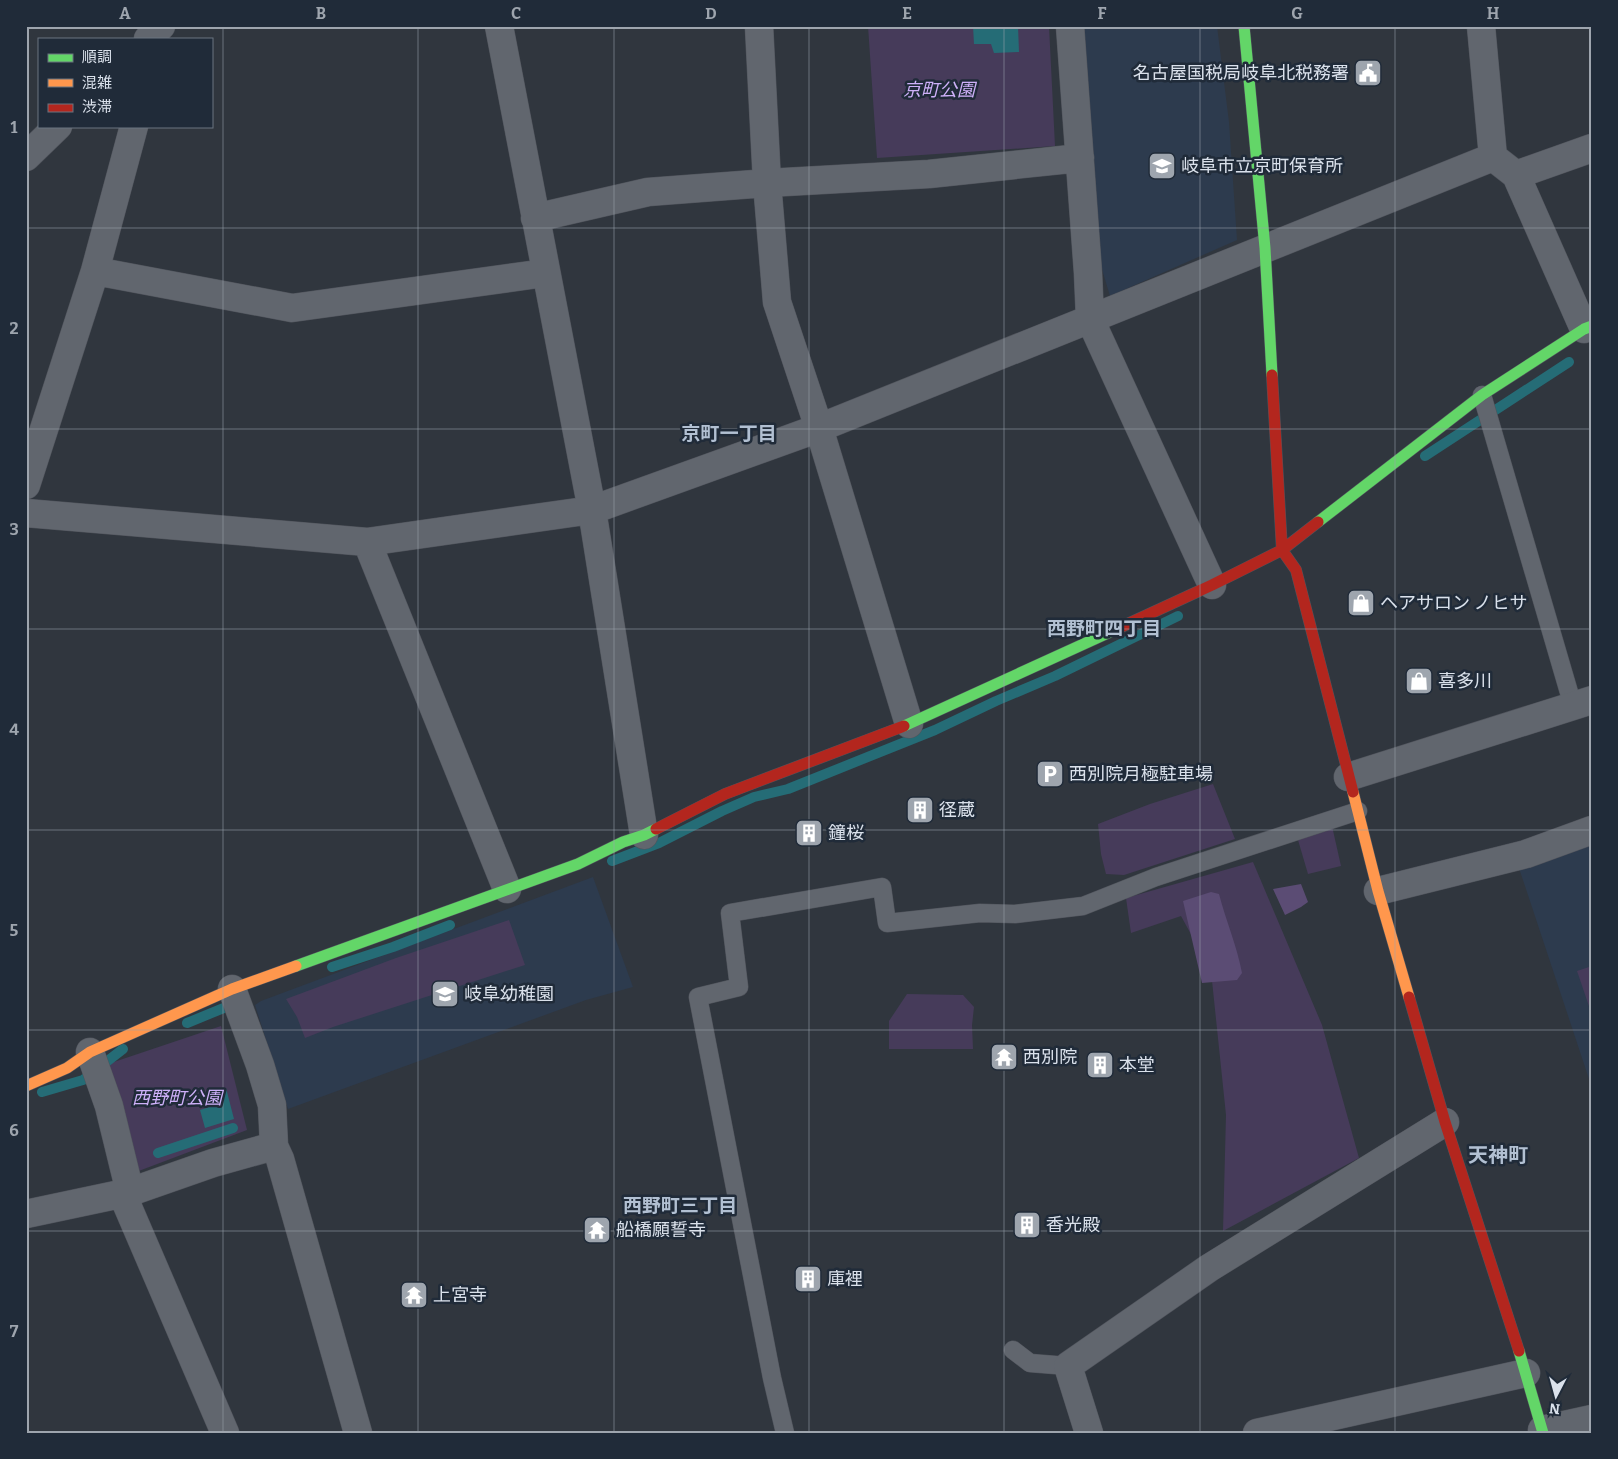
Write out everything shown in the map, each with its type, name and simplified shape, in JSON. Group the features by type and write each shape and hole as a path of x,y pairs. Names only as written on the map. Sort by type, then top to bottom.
{"street":[{"path":"149,38 161,26"},
{"path":"499,26 592,510 644,835"},
{"path":"759,26 767,183 777,302 819,428 909,724"},
{"path":"1070,26 1090,319 1212,585"},
{"path":"1244,26 1265,248 1282,550 1296,570 1378,891 1445,1122 1526,1373 1542,1431 1592,1419"},
{"path":"26,1086 67,1068 90,1052 232,988 578,864 623,842 644,835 725,794 909,724 1212,585 1282,550 1482,396 1588,328 1516,175 1493,157 1481,26"},
{"path":"26,157 56,128"},
{"path":"26,485 95,271 133,128"},
{"path":"1516,175 1592,148"},
{"path":"26,513 367,542 592,510 819,428 1493,157"},
{"path":"535,218 648,192 929,174 1080,158"},
{"path":"95,271 292,308 545,273"},
{"path":"367,542 507,889"},
{"path":"1348,777 1582,703"},
{"path":"1378,891 1526,854 1592,830"},
{"path":"232,988 260,1065 272,1105 274,1146 280,1159 358,1433"},
{"path":"90,1052 109,1106 130,1192 126,1205 224,1433"},
{"path":"1089,1433 1068,1366 1209,1268 1445,1122"},
{"path":"26,1214 130,1192 213,1163 274,1146"},
{"path":"1257,1433 1526,1373"}],"lane":[{"path":"1482,396 1582,703"},
{"path":"785,1433 772,1378 698,997 739,987 730,913 882,887 888,923 980,913 1015,914 1083,906 1156,877 1358,811"},
{"path":"1013,1350 1030,1363 1068,1366"}],"shaded area":[{"path":"973,26 1018,26 1019,52 994,53 991,44 974,44"},
{"name":"岐阜市立京町保育所","path":"1083,26 1217,26 1229,122 1237,240 1110,296 1101,266"},
{"path":"1592,841 1592,1088 1518,865"},
{"name":"岐阜幼稚園","path":"593,877 633,987 586,1000 288,1109 255,1005 261,1001"},
{"path":"1301,884 1308,902 1285,915 1273,889"},
{"path":"1211,892 1219,894 1237,953 1242,973 1237,980 1202,983 1183,901"},
{"path":"226,1088 234,1119 205,1128 200,1110 219,1104 216,1093"}],"green space":[{"name":"京町公園","path":"868,26 1049,26 1055,146 877,158"},
{"path":"1213,784 1235,839 1124,875 1106,874 1101,854 1098,824 1150,804"},
{"path":"1332,826 1341,866 1308,874 1298,840"},
{"path":"1253,862 1322,1025 1359,1158 1223,1231 1226,1115 1211,971 1181,916 1131,933 1126,898"},
{"path":"509,920 525,965 333,1027 305,1038 297,1017 286,999 396,958"},
{"path":"1592,966 1592,1015 1577,971"},
{"path":"907,994 963,995 974,1007 972,1025 973,1049 889,1049 889,1021"},
{"name":"西野町公園","path":"221,1026 247,1130 136,1172 105,1065"}],"waterway":[{"path":"1425,456 1569,362"},
{"path":"612,861 659,843 754,797 788,789 935,730 1055,676 1178,616"},
{"path":"332,967 393,947 450,925"},
{"path":"187,1023 236,1003"},
{"path":"42,1092 83,1080 123,1049"},
{"path":"158,1153 233,1128"}],"traffic: fast":[{"path":"1244,26 1265,248 1272,375"},
{"path":"1318,522 1482,395 1584,329 1592,326"},
{"path":"904,726 1121,627"},
{"path":"296,966 578,864 623,842 656,829"},
{"path":"1519,1351 1543,1433"}],"traffic: slow":[{"path":"1353,792 1378,891 1409,997"},
{"path":"26,1086 67,1068 90,1052 232,989 296,966"}],"traffic: jam":[{"path":"1272,375 1282,550 1296,570 1353,792"},
{"path":"1121,627 1282,550 1318,522"},
{"path":"656,829 725,794 904,726"},
{"path":"1409,997 1445,1122 1519,1351"}],"place":[{"name":"名古屋国税局岐阜北税務署","path":"1368,73"},
{"name":"岐阜市立京町保育所","path":"1162,166"},
{"name":"ヘアサロン ノヒサ","path":"1361,603"},
{"name":"喜多川","path":"1419,681"},
{"name":"西別院月極駐車場","path":"1050,774"},
{"name":"径蔵","path":"920,810"},
{"name":"鐘桜","path":"809,833"},
{"name":"岐阜幼稚園","path":"445,994"},
{"name":"西別院","path":"1004,1057"},
{"name":"本堂","path":"1100,1065"},
{"name":"香光殿","path":"1027,1225"},
{"name":"船橋願誓寺","path":"597,1230"},
{"name":"庫裡","path":"808,1279"},
{"name":"上宮寺","path":"414,1295"}],"district":[{"name":"京町一丁目","path":"729,433"},
{"name":"西野町四丁目","path":"1104,628"},
{"name":"天神町","path":"1498,1155"},
{"name":"西野町三丁目","path":"680,1205"}]}
